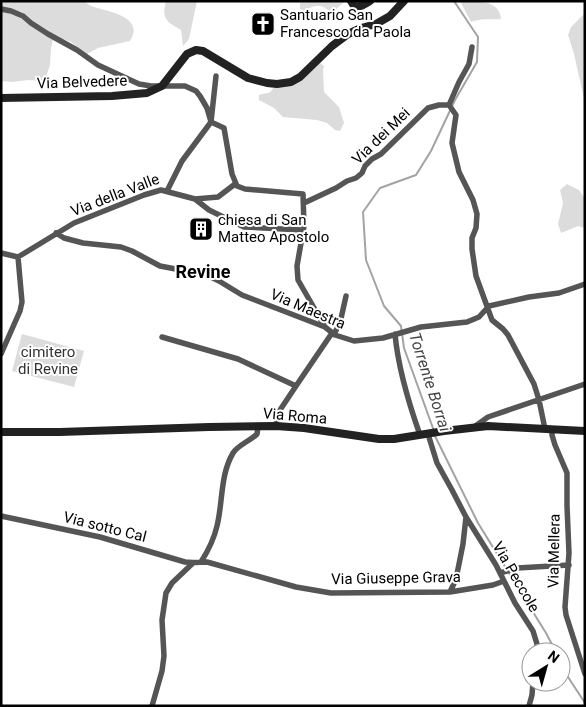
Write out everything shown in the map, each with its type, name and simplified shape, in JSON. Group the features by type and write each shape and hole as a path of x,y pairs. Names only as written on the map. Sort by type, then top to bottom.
{"main road":[{"path":"351,1 354,6 362,7 370,1"},
{"path":"162,86 187,54 196,50 203,51 248,78 276,84 291,82 300,77 332,46 348,34 376,24 390,16 404,1"},
{"name":"Via Belvedere","path":"1,98 112,96 147,93 162,86"},
{"name":"Via Roma","path":"1,432 276,426 394,440 474,427 498,426 585,431"}],"street":[{"path":"1,9 23,16 48,34 77,50 98,66 139,84 185,86 196,91 207,108 211,122 224,128 235,184 239,188 303,194 304,226 297,266 298,280 325,327"},
{"path":"451,107 459,82 469,64 472,47"},
{"path":"211,122 216,76"},
{"name":"Via dei Mei","path":"304,203 362,173 372,158 381,154 428,108 439,105 451,107"},
{"name":"Via Mellera","path":"451,107 456,115 452,143 459,172 473,200 477,214 476,228 472,238 476,276 492,320 504,329 508,335 534,384 548,429 567,473 569,565 565,606 566,615 585,674"},
{"name":"Via della Valle","path":"18,256 74,223 144,195 161,190 167,191 182,161 211,122"},
{"path":"167,191 194,198 218,198 235,184"},
{"path":"194,198 209,210 244,227 302,230"},
{"name":"Via Maestra","path":"56,233 64,238 83,243 121,247 160,266 207,276 219,281 242,296 325,327 333,334 354,340 377,339 421,327 467,322 479,316 489,306 512,300 559,293 585,284"},
{"path":"1,253 18,256 22,302 20,311 1,354"},
{"path":"276,426 278,413 340,323 346,296"},
{"name":"Via Peccole","path":"397,334 396,346 398,356 414,418 426,434 437,463 466,518 503,572 504,581 533,631 536,642"},
{"path":"162,337 238,358 296,386"},
{"path":"474,427 488,417 585,384"},
{"path":"201,562 217,527 224,476 233,452 257,434 258,427"},
{"name":"Via sotto Cal","path":"1,516 100,537 193,563 201,562"},
{"path":"450,592 456,579 466,518"},
{"name":"Via Giuseppe Grava","path":"201,562 226,567 296,587 332,593 450,592 493,585 504,581"},
{"path":"152,706 162,671 164,656 162,620 166,593 172,583 193,563"},
{"path":"503,572 517,568 569,565"},
{"path":"529,706 532,692"}],"green space":[{"path":"1,1 84,1 93,7 124,17 133,26 133,33 130,41 98,48 87,54 71,42 55,36 40,27 22,12 1,7"},
{"path":"166,1 197,1 189,39 183,46 181,30 166,19 164,12"},
{"path":"300,1 345,1 331,14 325,8 319,6 311,7 304,11 300,9"},
{"path":"460,1 492,5 497,8 501,19 471,22"},
{"path":"1,11 20,16 53,39 50,65 46,77 41,81 1,81"},
{"path":"585,13 585,103 568,35 571,27"},
{"path":"320,63 324,66 324,92 339,107 344,123 340,131 335,130 327,123 317,120 283,117 274,108 259,100 259,95 269,92 274,86 302,80"},
{"path":"567,184 579,190 585,199 585,228 578,226 561,233 558,224 563,203 560,190"},
{"name":"cimitero di Revine","path":"22,334 84,351 74,387 12,371"}],"waterway":[{"name":"Torrente Borrai","path":"434,431 404,348 401,326 384,306 366,260 363,212 380,188 416,175 431,151 455,100 477,62 478,37 454,1"},
{"name":"Torrente Borrai","path":"435,436 478,523 551,642"},
{"name":"Torrente Borrai","path":"571,682 585,703"}],"place":[{"name":"Santuario San Francesco da Paola","path":"263,24"},
{"name":"chiesa di San Matteo Apostolo","path":"201,229"}],"district":[{"name":"Revine","path":"203,271"}]}
